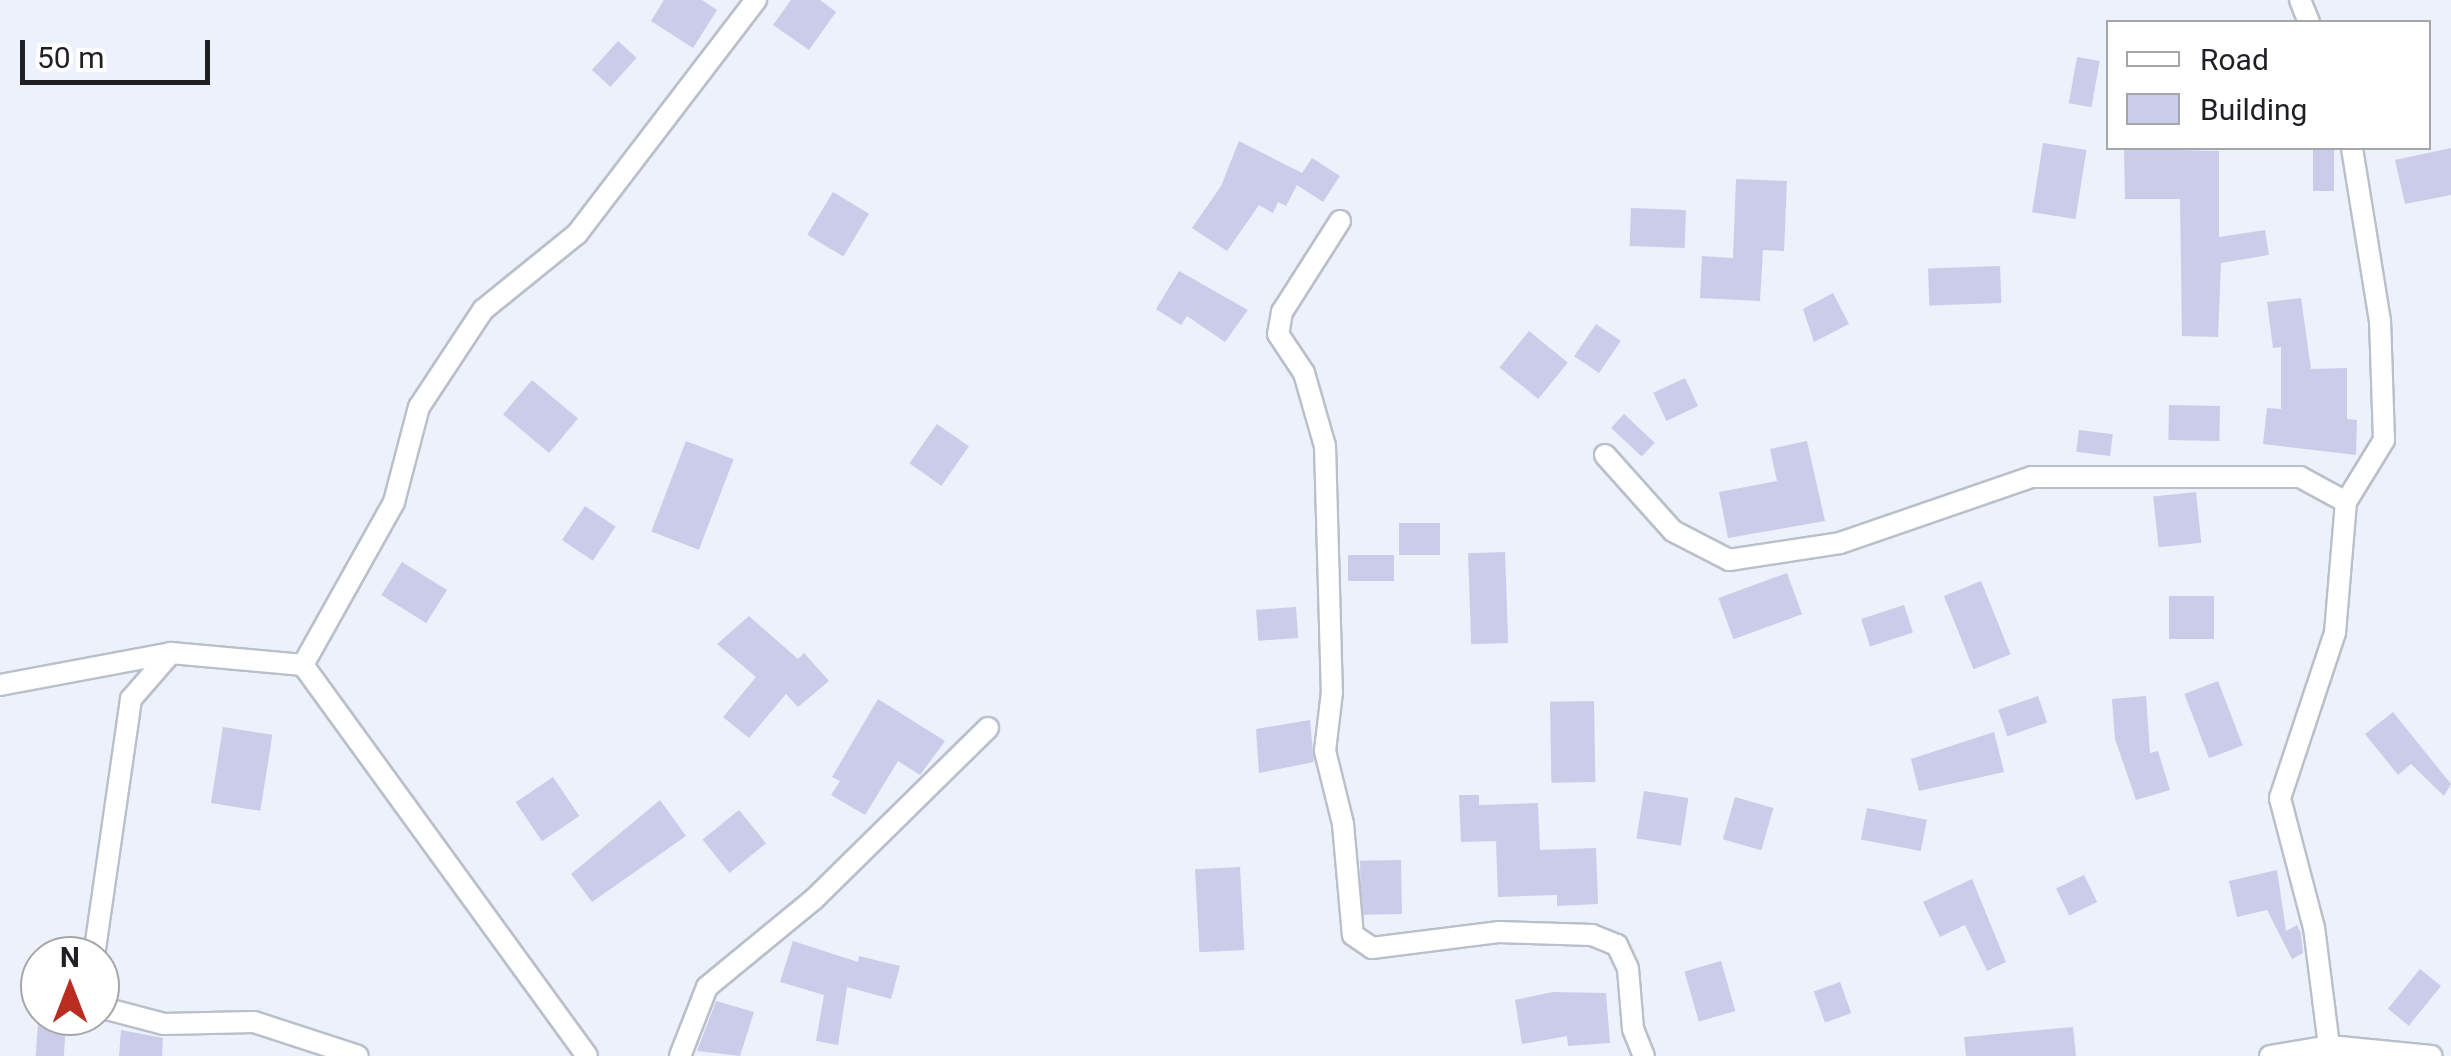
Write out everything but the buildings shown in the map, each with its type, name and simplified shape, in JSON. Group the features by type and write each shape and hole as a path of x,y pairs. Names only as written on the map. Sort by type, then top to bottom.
{"street":[{"path":"304,665 394,502 419,407 483,310 577,234 756,0"},
{"path":"2329,1046 2314,928 2280,798 2335,633 2346,502 2384,440 2380,321 2352,150"},
{"path":"1340,221 1282,312 1278,334 1304,372 1325,446 1332,692 1325,752 1343,824 1353,936 1372,948 1498,932 1592,935 1617,946 1628,969 1633,1029 1644,1056"},
{"path":"1605,455 1673,531 1729,560 1856,539 2032,477 2300,477 2346,502"},
{"path":"97,936 132,699 171,653"},
{"path":"0,685 171,653 304,665 587,1056"},
{"path":"680,1056 707,987 814,899 988,728"},
{"path":"120,1012 164,1024 254,1022 358,1056"},
{"path":"2270,1056 2329,1046 2432,1056"}]}
